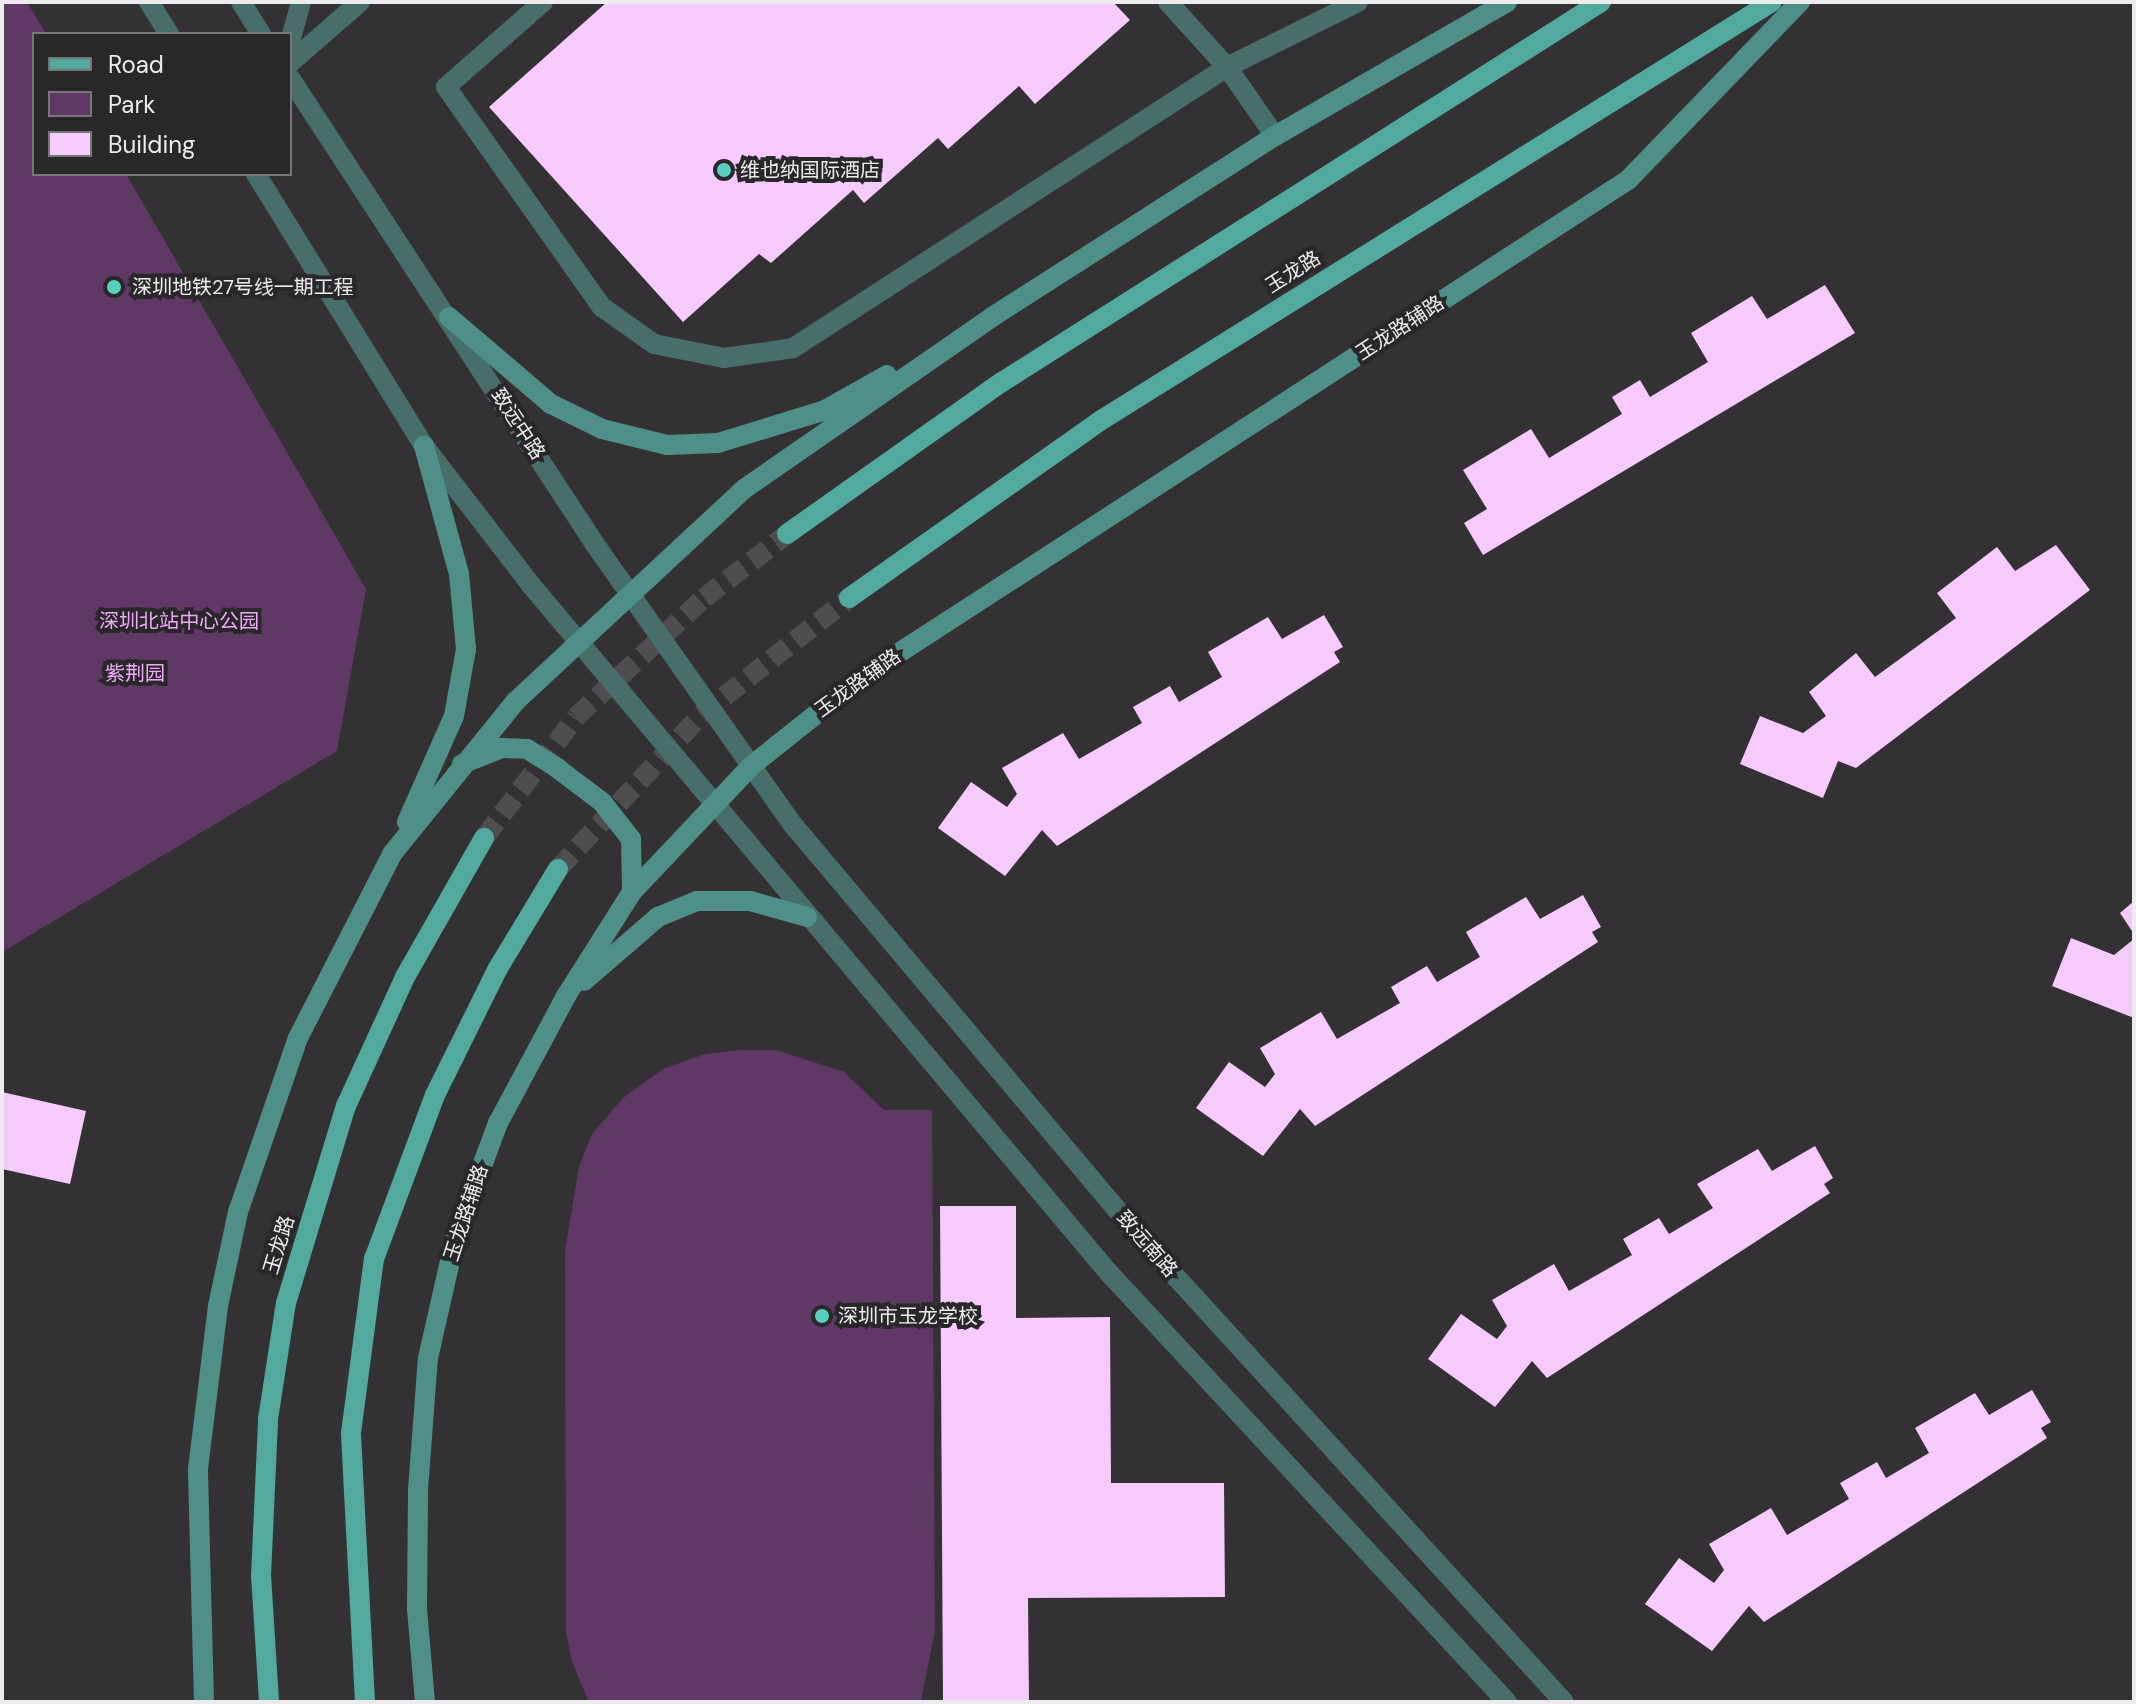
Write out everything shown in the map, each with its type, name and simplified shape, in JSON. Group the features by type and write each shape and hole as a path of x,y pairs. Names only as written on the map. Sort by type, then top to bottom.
{"main road":[{"path":"392,854 492,726 744,489 992,317 1275,136 1507,2"},
{"path":"787,534 1002,382 1601,2"},
{"name":"玉龙路","path":"849,598 1103,419 1772,2"},
{"name":"玉龙路辅路","path":"425,1702 417,1609 428,1358 455,1239 498,1123 566,996 632,892 751,766 868,673 1628,180 1800,2"},
{"path":"449,317 551,404 602,429 667,445 718,443 825,410 992,317"},
{"path":"204,1702 198,1469 218,1306 238,1212 265,1122 298,1038 392,854 454,716 466,649 459,574 424,446"},
{"path":"462,764 502,748 527,749 591,793 631,839 632,892"},
{"name":"玉龙路","path":"269,1702 261,1576 268,1419 286,1303 346,1106 405,977 484,838"},
{"path":"365,1702 351,1433 374,1259 435,1095 497,970 558,869"},
{"path":"566,996 658,917 697,901 750,901 807,917"}],"street":[{"path":"149,2 168,32"},
{"path":"241,2 260,32"},
{"path":"292,35 301,2"},
{"path":"292,61 360,2"},
{"path":"543,2 446,87 602,307 654,344 724,358 793,348 1227,67 1358,2"},
{"path":"1168,2 1227,67 1275,136"},
{"name":"致远中路","path":"292,81 629,594 751,766"},
{"path":"257,176 424,446 578,642 1109,1273 1507,1702"},
{"name":"致远南路","path":"751,766 794,826 1145,1243 1564,1702"}],"green space":[{"name":"深圳北站中心公园","path":"2,2 27,2 45,32 32,32 32,176 127,176 366,589 337,751 2,952"},
{"path":"776,1050 844,1072 884,1110 932,1110 935,1630 921,1702 589,1702 572,1662 566,1632 565,1251 579,1167 592,1134 623,1098 663,1069 705,1054"}],"building":[{"name":"维也纳国际酒店","path":"607,2 1113,2 1130,20 1035,104 1019,86 948,149 938,138 864,203 853,190 771,263 759,254 683,322 489,107"},
{"path":"1825,285 1855,333 1483,555 1464,523 1487,509 1463,470 1531,429 1549,458 1622,414 1612,397 1640,380 1650,397 1708,362 1691,333 1752,296 1767,319"},
{"path":"2056,545 2090,590 1856,768 1838,761 1823,798 1740,764 1760,716 1803,733 1826,716 1809,692 1856,653 1875,677 1956,618 1937,593 1997,547 2015,571"},
{"path":"1324,615 1343,647 1334,652 1340,662 1057,846 1042,830 1005,876 938,828 971,782 1007,807 1017,794 1002,768 1063,733 1079,759 1142,723 1133,707 1170,686 1179,702 1222,677 1208,652 1268,617 1282,639"},
{"path":"1583,895 1601,927 1592,932 1598,942 1315,1126 1300,1109 1263,1156 1196,1108 1229,1062 1265,1087 1275,1074 1260,1048 1321,1012 1337,1039 1400,1003 1391,987 1427,966 1437,982 1480,957 1466,932 1526,897 1540,919"},
{"path":"2134,901 2134,934 2120,913"},
{"path":"2071,938 2114,955 2134,939 2134,1018 2052,986"},
{"path":"2,1092 86,1111 70,1184 2,1169"},
{"path":"1815,1146 1833,1178 1824,1184 1830,1193 1547,1378 1532,1361 1495,1407 1428,1359 1461,1314 1497,1339 1507,1326 1492,1300 1554,1264 1569,1291 1632,1255 1623,1239 1659,1218 1669,1234 1713,1208 1697,1184 1758,1149 1772,1171"},
{"path":"940,1206 1016,1206 1016,1318 1110,1317 1111,1483 1224,1483 1225,1597 1028,1598 1029,1702 943,1702"},
{"path":"2032,1390 2051,1422 2041,1428 2047,1438 1764,1622 1749,1606 1712,1651 1645,1604 1679,1558 1714,1583 1724,1570 1709,1544 1771,1508 1787,1535 1849,1499 1840,1483 1877,1462 1886,1478 1929,1453 1915,1428 1975,1393 1989,1415"}],"tunnel":[{"path":"484,838 576,717 704,598 787,534"},
{"path":"558,869 701,715 849,598"}],"place":[{"name":"维也纳国际酒店","path":"724,170"},
{"name":"深圳地铁27号线一期工程","path":"114,287"},
{"name":"深圳市玉龙学校","path":"822,1316"}],"park label":[{"name":"紫荆园","path":"135,673"}]}
